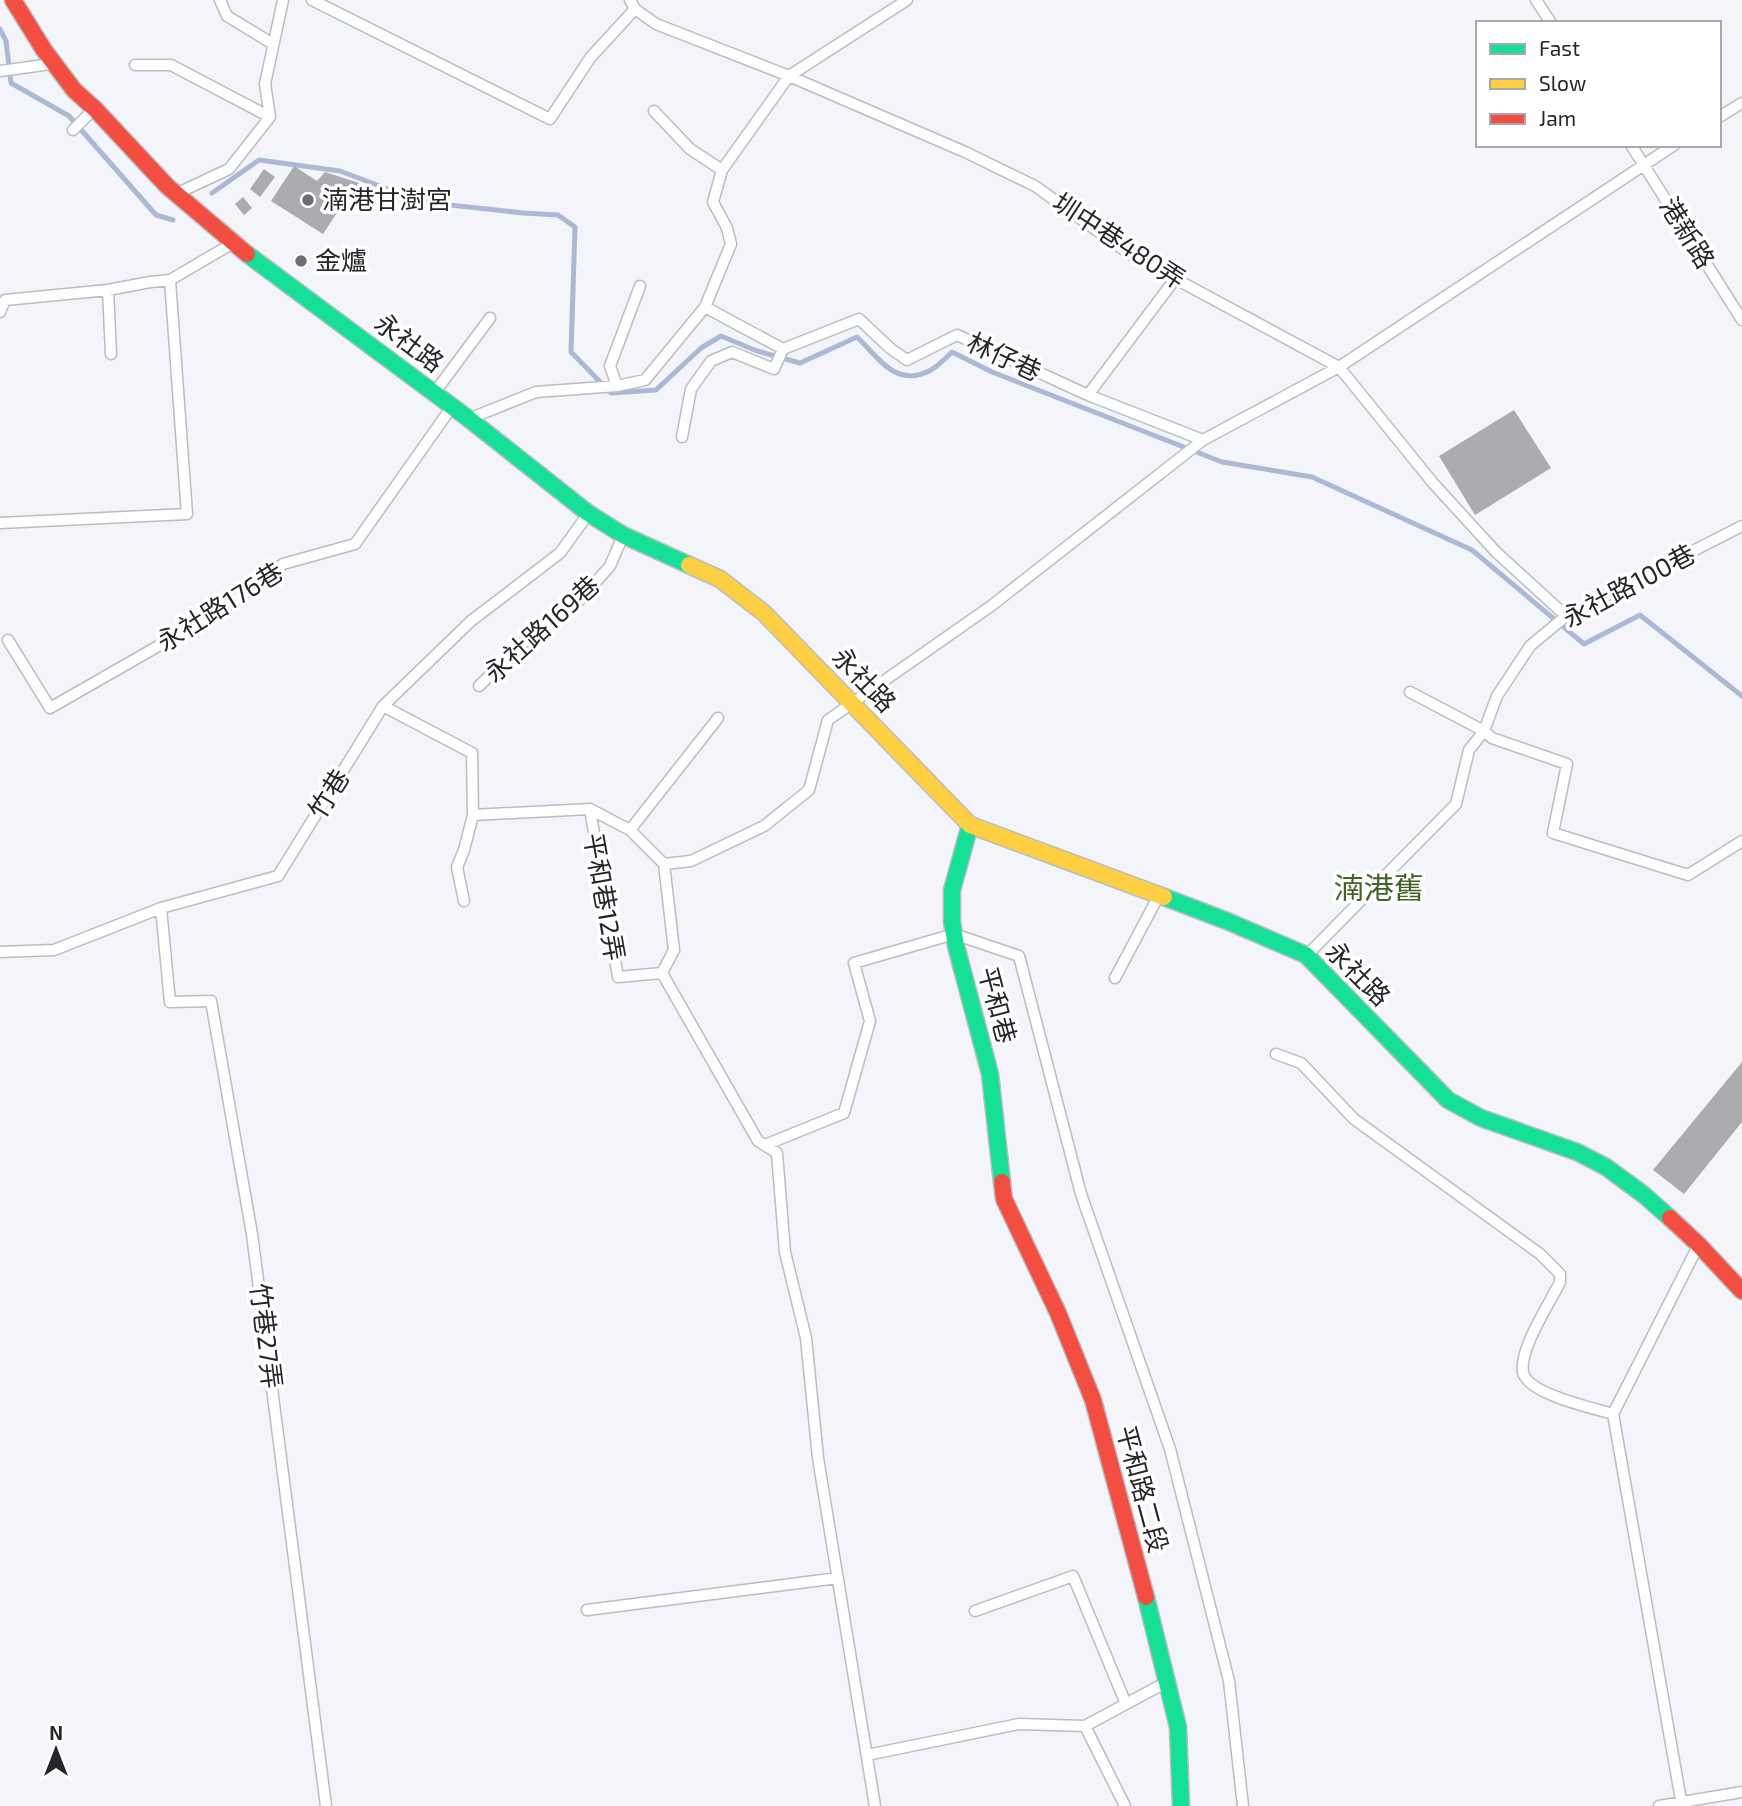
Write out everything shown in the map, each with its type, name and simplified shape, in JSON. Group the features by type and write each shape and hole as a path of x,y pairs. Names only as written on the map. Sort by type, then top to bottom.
{"street":[{"name":"永社路","path":"13,0 74,90 176,194 232,243 435,393 588,513 623,536 720,579 764,613 970,825 1227,921 1306,956 1448,1100 1481,1118 1577,1152 1606,1167 1644,1195 1698,1244 1742,1291"},
{"name":"平和巷","path":"970,825 953,890 954,934 990,1074 1004,1199"},
{"name":"平和路二段","path":"1004,1199 1058,1313 1093,1400 1178,1727 1181,1806"}],"lane":[{"path":"220,0 227,16 273,44"},
{"path":"176,194 229,169 270,117 265,84 283,0"},
{"path":"312,0 550,119 590,58 633,4"},
{"path":"469,419 536,392 616,386 645,380 705,307 731,244 727,228 713,202 722,170 789,76 907,0"},
{"path":"1536,0 1550,21"},
{"name":"圳中巷480弄","path":"633,4 656,24 789,76 965,152 1035,186 1131,255 1339,367 1433,483 1496,552 1566,616"},
{"path":"1,71 54,63"},
{"path":"135,65 171,65 270,117"},
{"path":"1721,116 1742,103"},
{"path":"73,130 95,109"},
{"path":"654,111 690,149 722,170"},
{"name":"港新路","path":"1632,147 1742,320"},
{"path":"664,864 691,861 764,826 809,790 828,720 991,606 1203,440 1339,367 1671,147"},
{"path":"0,312 5,299 108,290 170,280 232,243"},
{"path":"1088,395 1175,279"},
{"path":"0,523 187,514 170,280"},
{"path":"616,386 610,366 640,286"},
{"path":"108,290 111,354"},
{"path":"682,437 691,389 711,361 732,352 774,369 783,349 705,307"},
{"path":"435,393 490,318"},
{"name":"林仔巷","path":"783,349 859,318 891,349 907,360 957,335 1088,395 1203,440"},
{"name":"永社路176巷","path":"8,640 50,708 223,609 283,564 355,544 452,406"},
{"name":"竹巷","path":"0,952 54,950 162,908 278,876 383,706 471,621 560,553 588,513"},
{"name":"永社路100巷","path":"1306,956 1456,804 1469,750 1484,731 1497,696 1530,646 1566,616 1742,526"},
{"name":"永社路169巷","path":"479,686 558,610 577,603 610,565 623,536"},
{"path":"1410,692 1484,731 1492,738 1567,764 1553,833 1688,876 1742,841"},
{"path":"383,706 472,753 473,815 457,867 464,901"},
{"path":"630,830 718,718"},
{"path":"590,809 630,830 664,864 674,950 662,973"},
{"name":"平和巷12弄","path":"473,815 590,809 618,977 662,973 758,1141 777,1153 785,1252 806,1338 818,1458 838,1578"},
{"path":"1115,978 1159,896"},
{"name":"竹巷27弄","path":"162,908 170,1002 211,1001 253,1234 326,1806"},
{"path":"765,1145 844,1112 870,1021 854,963 954,934 1019,956 1081,1194 1170,1449 1229,1681 1243,1806"},
{"path":"1276,1054 1301,1063 1354,1119 1540,1254 1560,1274 1560,1282 1526,1352 1523,1374 1527,1381 1539,1389 1573,1403 1613,1414"},
{"path":"1681,1804 1613,1414 1698,1244"},
{"path":"975,1611 1073,1577 1126,1704"},
{"path":"587,1610 838,1578 875,1806"},
{"path":"867,1755 1019,1724 1085,1726 1167,1682"},
{"path":"1085,1726 1125,1806"},
{"path":"1659,1806 1742,1792"}],"building":[{"name":"湳港甘澍宮","path":"294,166 317,181 325,172 359,183 323,234 271,201"},
{"path":"264,169 275,177 260,197 250,189"},
{"path":"243,197 252,208 244,215 235,204"},
{"name":"金爐","path":"301,253 309,261 301,269 293,261"},
{"path":"1514,410 1551,468 1475,515 1439,456"},
{"path":"1742,1062 1742,1122 1684,1194 1653,1170"}],"waterway":[{"path":"0,29 6,41 11,83 69,116 156,215 173,220"},
{"path":"212,193 259,160 340,171 422,202 558,215 575,227 571,352 611,393 656,390 701,348 721,336 757,351 800,363 857,337 881,362 908,376 931,370 952,352 992,372 1222,462 1312,477 1472,550 1584,644 1640,615 1742,696"}],"traffic: fast":[{"path":"247,254 469,419 588,513 623,535 689,565"},
{"path":"970,825 952,890 952,922 990,1074 1002,1182"},
{"path":"1164,897 1306,955 1448,1100 1481,1118 1577,1152 1606,1167 1670,1218"},
{"path":"1146,1597 1178,1727 1181,1806"}],"traffic: slow":[{"path":"689,565 720,579 764,613 970,825 1164,897"}],"traffic: jam":[{"path":"13,0 44,50 74,90 167,186 247,254"},
{"path":"1002,1182 1004,1199 1058,1313 1093,1400 1146,1597"},
{"path":"1670,1218 1742,1291"}],"place":[{"name":"湳港甘澍宮","path":"308,200"},
{"name":"金爐","path":"301,261"}],"district":[{"name":"湳港舊","path":"1379,889"}]}
